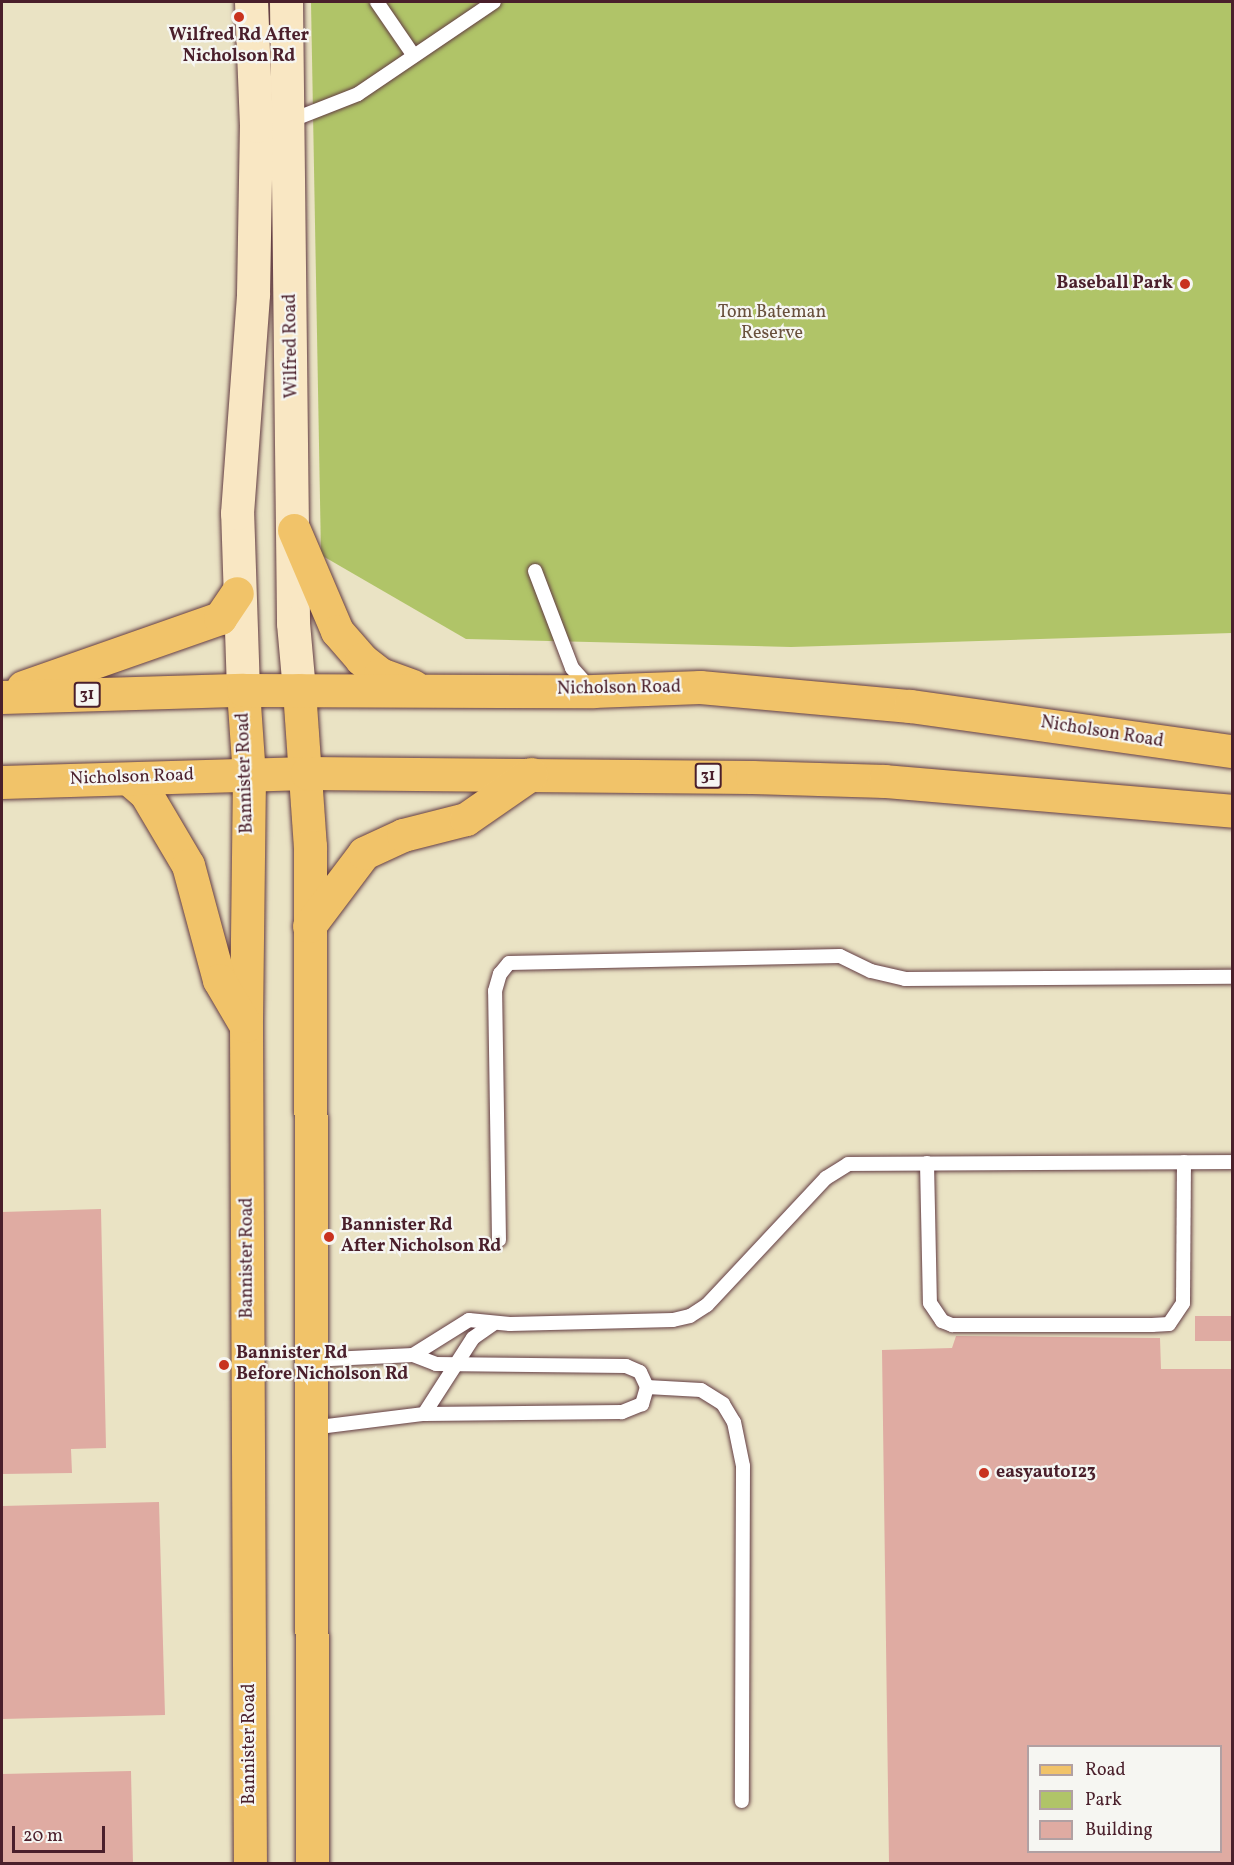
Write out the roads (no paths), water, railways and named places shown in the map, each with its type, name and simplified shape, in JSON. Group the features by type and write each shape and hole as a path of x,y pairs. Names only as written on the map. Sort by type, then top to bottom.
{"main road":[{"name":"Wilfred Road","path":"251,2 272,124 294,530 293,622 299,690"},
{"name":"Wilfred Road","path":"243,690 237,593 237,513 253,294 286,2"},
{"path":"294,530 337,631 361,659 380,674 426,691"},
{"path":"2,695 220,618 237,593"},
{"name":"Nicholson Road","path":"2,695 243,690 593,691 700,687 910,706 1233,752"},
{"name":"Bannister Road","path":"243,690 249,775 246,1026 250,1863"},
{"path":"299,690 307,773 309,926 312,1863"},
{"name":"Nicholson Road","path":"2,782 307,773 531,774 885,782 1233,811"},
{"path":"309,926 364,853 403,835 466,819 531,774"},
{"path":"129,780 146,794 188,864 219,980 246,1026"}],"lane":[{"path":"377,2 414,56"},
{"path":"272,124 342,102 494,2"},
{"path":"535,571 572,668 593,691"},
{"path":"499,1240 495,992 500,974 509,963 840,956 871,971 905,980 1233,977"},
{"path":"927,1163 930,1303 942,1321 952,1325 1152,1325 1169,1324 1183,1303 1184,1162"},
{"path":"413,1355 469,1320 493,1324 673,1320 690,1316 707,1305 826,1178 848,1164 1233,1162"},
{"path":"424,1414 473,1338 493,1324"},
{"path":"310,1360 413,1355 436,1364 626,1366 640,1372 647,1387 642,1404 622,1412 424,1414 310,1428"},
{"path":"647,1387 701,1390 723,1404 734,1422 743,1466 742,1801"}],"place":[{"name":"Wilfred Rd After Nicholson Rd","path":"239,17"},
{"name":"Baseball Park","path":"1185,284"},
{"name":"Bannister Rd After Nicholson Rd","path":"329,1237"},
{"name":"Bannister Rd Before Nicholson Rd","path":"224,1365"},
{"name":"easyauto123","path":"984,1473"}],"park label":[{"name":"Tom Bateman Reserve","path":"772,324"}]}
